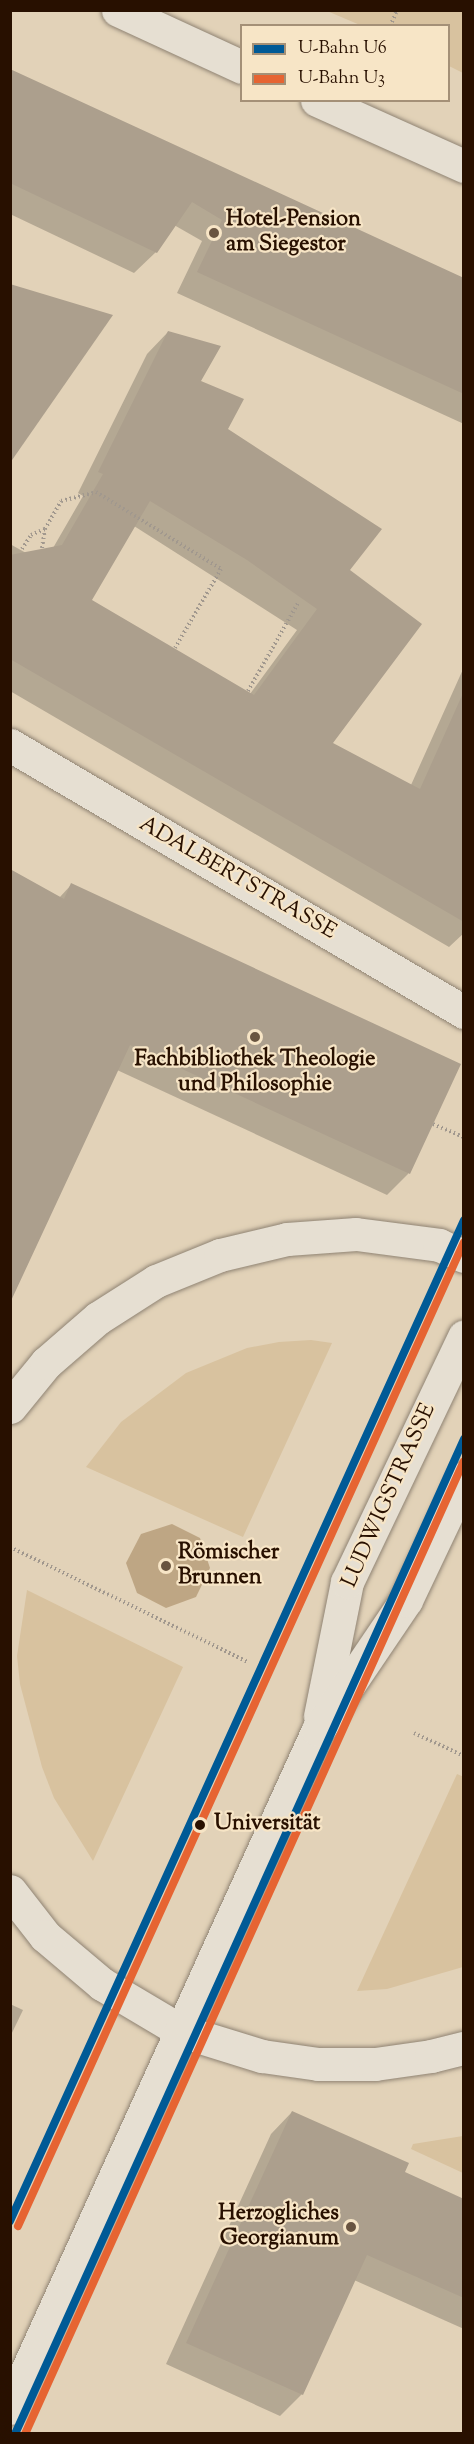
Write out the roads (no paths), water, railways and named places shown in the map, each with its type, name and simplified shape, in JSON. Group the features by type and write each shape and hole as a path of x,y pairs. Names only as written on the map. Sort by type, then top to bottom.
{"street":[{"path":"118,10 240,66"},
{"path":"321,102 464,166"},
{"name":"ADALBERTSTRASSE","path":"10,745 464,1012"},
{"path":"10,1407 46,1364 98,1318 156,1281 220,1255 287,1239 356,1234 439,1245 464,1256"},
{"name":"LUDWIGSTRASSE","path":"318,1730 347,1582 464,1337"},
{"name":"LUDWIGSTRASSE","path":"10,2408 318,1730 406,1600 464,1478"},
{"path":"10,1892 45,1936 102,1984 181,2031 262,2056 318,2064 375,2064 431,2056 464,2048"}],"metro line":[{"name":"U6","path":"10,2221 464,1220"},
{"name":"U3","path":"18,2226 464,1242"},
{"name":"U6","path":"15,2434 464,1439"},
{"name":"U3","path":"25,2434 464,1461"}],"place":[{"name":"Hotel-Pension am Siegestor","path":"214,233"},
{"name":"Fachbibliothek Theologie und Philosophie","path":"255,1037"},
{"name":"Römischer Brunnen","path":"166,1566"},
{"name":"Universität","path":"200,1825"},
{"name":"Herzogliches Georgianum","path":"351,2227"}]}
